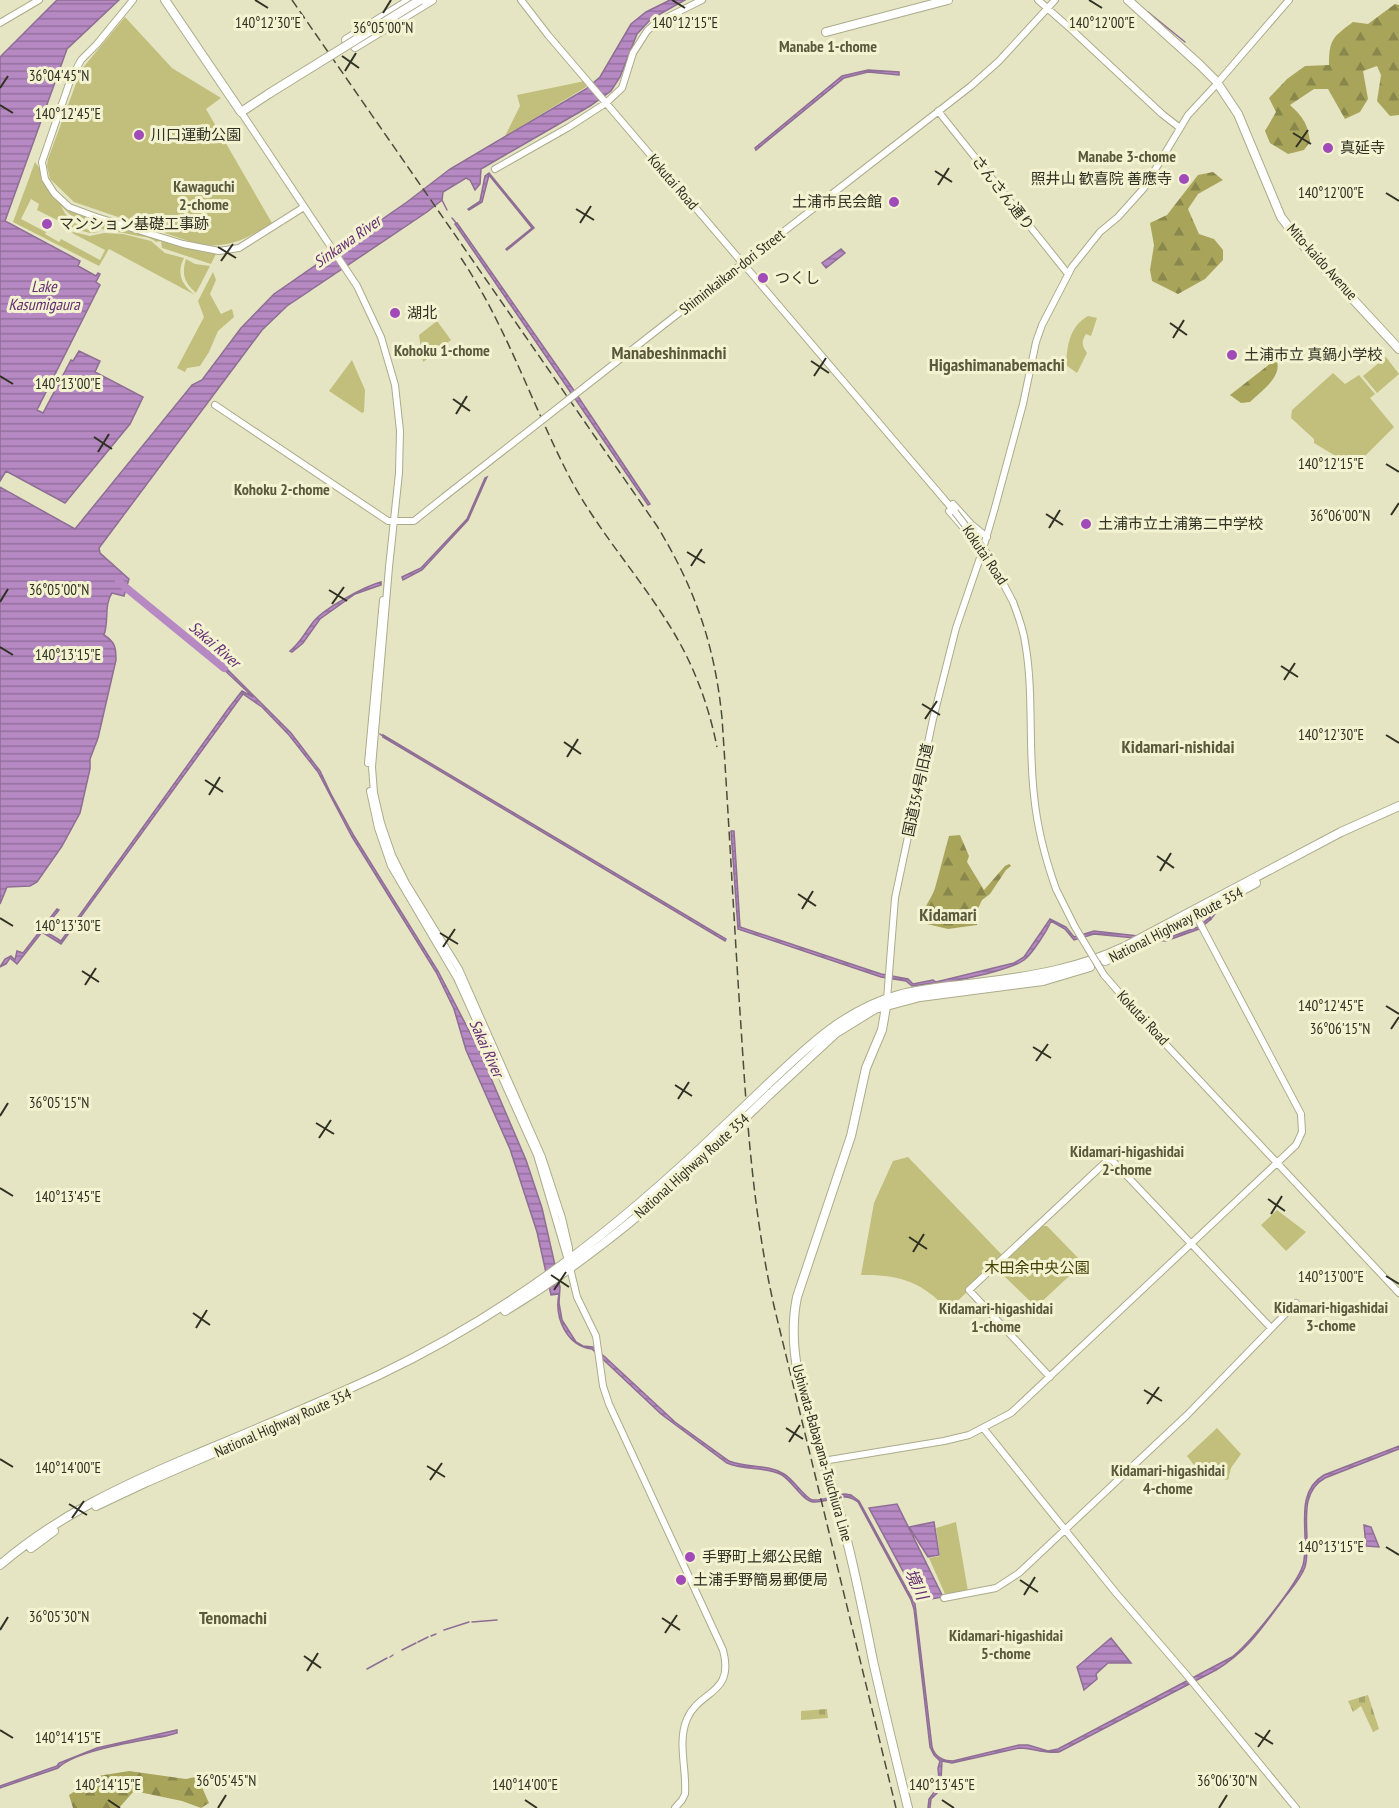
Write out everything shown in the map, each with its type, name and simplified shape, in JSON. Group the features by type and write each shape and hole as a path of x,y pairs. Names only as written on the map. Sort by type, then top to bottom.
{"highway":[{"name":"Mito-kaido Avenue","path":"1128,0 1192,57 1215,81 1238,114 1281,216 1301,243 1399,349"},
{"name":"National Highway Route 354","path":"1194,913 1341,832 1399,806"},
{"name":"National Highway Route 354","path":"566,1267 641,1203 722,1128 836,1033 887,1002 918,990 1025,977 1070,967 1107,955 1347,835 1399,813"},
{"name":"National Highway Route 354","path":"0,1573 44,1538 101,1503 412,1364 493,1319 642,1213 720,1143 769,1089"},
{"name":"National Highway Route 354","path":"0,1565 41,1533 98,1498 377,1376 440,1344 545,1282"}],"main road":[{"path":"165,0 240,112 420,0"},
{"path":"346,40 410,0"},
{"path":"355,47 432,0"},
{"path":"826,32 948,0"},
{"name":"Ushiwata-Babayama-Tsuchiura Line","path":"887,1002 882,1030 866,1068 851,1136 822,1216 795,1304 795,1359 810,1424 839,1509 859,1588 873,1661 908,1808"}],"street":[{"path":"0,23 39,0"},
{"path":"133,0 81,60 70,81 42,162 45,179 54,193 69,207 96,217 183,244 219,251 239,248 304,207"},
{"name":"Kokutai Road","path":"521,0 604,102 955,512 989,556 1013,602 1025,640 1028,660 1032,776 1037,820 1056,889 1075,927 1104,975 1142,1019 1399,1293"},
{"path":"495,169 569,127 622,88 633,54 646,31 656,23 702,0"},
{"path":"1038,0 1180,128"},
{"name":"Shiminkaikan-dori Street","path":"394,522 414,521 938,111 999,61 1055,0"},
{"path":"1220,80 1289,0"},
{"name":"国道354号旧道","path":"887,1002 894,907 933,718 956,628 987,537 1042,325 1068,274 1100,232 1118,217 1144,188 1188,116 1214,87"},
{"name":"さんさん通り","path":"938,111 1068,274"},
{"path":"240,112 357,286 376,324 395,385 400,450 369,749 370,799 378,828 399,881 449,963 477,1020 537,1155 566,1267 581,1307 594,1330 603,1386 609,1404 718,1635 725,1657 721,1684 691,1711 686,1722 683,1746 685,1794 675,1808"},
{"path":"216,405 371,511 394,522"},
{"path":"880,424 891,431 971,524 987,537"},
{"path":"895,441 895,448 982,552"},
{"path":"823,1461 969,1435 1011,1413 1296,1145 1300,1138 1302,1118 1194,913"},
{"path":"1050,1377 969,1290 1110,1158 1271,1328"},
{"path":"944,1598 987,1590 1006,1582 1019,1573 1187,1415 1296,1303"},
{"path":"984,1428 1153,1638 1185,1673 1296,1808"}],"green space":[{"path":"1395,4 1399,5 1399,115 1390,116 1377,101 1381,75 1377,66 1363,71 1368,99 1360,112 1345,119 1328,89 1314,89 1290,105 1302,117 1308,130 1310,142 1304,150 1288,154 1270,143 1265,131 1276,112 1269,98 1287,79 1305,66 1329,65 1331,44 1341,31 1353,22 1368,24"},
{"name":"川口運動公園","path":"125,17 172,68 221,98 206,109 272,223 230,244 200,245 74,202 50,179 48,159 81,70"},
{"path":"585,81 586,87 505,136 520,106 517,95"},
{"path":"35,162 68,208 217,252 211,264 162,248 161,241 156,242 152,239 88,225 79,221 61,206 76,224 99,232 90,233 75,229 37,210 39,204 31,199 21,219 46,232 45,234 59,242 61,239 100,260 105,250 73,232 90,236 104,233 123,234 151,241 165,253 184,258 181,269 182,279 195,295 109,249 99,266 13,222"},
{"path":"1213,172 1223,180 1198,194 1188,209 1199,234 1214,239 1223,250 1223,260 1205,279 1178,294 1152,281 1150,270 1154,245 1150,223 1167,215 1198,175"},
{"path":"186,259 195,264 210,266 196,293 185,278"},
{"path":"213,272 216,280 210,294 221,314 232,309 234,317 218,331 200,366 187,368 185,372 177,368 204,317 198,301"},
{"path":"1088,316 1097,318 1091,336 1086,334 1083,339 1083,346 1087,353 1077,373 1066,365 1067,350 1073,331"},
{"path":"437,321 451,340 423,362 419,335"},
{"path":"1386,357 1399,374 1377,393 1363,376"},
{"path":"1276,359 1278,365 1274,377 1250,402 1241,403 1230,395"},
{"path":"352,360 365,390 364,412 362,413 329,391"},
{"path":"1333,373 1345,384 1359,375 1375,394 1370,398 1394,427 1354,467 1314,443 1314,439 1291,418 1292,410"},
{"path":"960,835 969,856 967,862 984,890 1005,866 1009,864 1011,866 990,894 982,900 975,915 977,925 948,929 927,924 923,919 926,906 935,888 949,836"},
{"path":"908,1157 1004,1257 948,1310 939,1300 919,1286 898,1278 861,1275 874,1203 893,1161"},
{"path":"1277,1210 1306,1232 1286,1251 1261,1225"},
{"name":"木田余中央公園","path":"1042,1226 1047,1226 1081,1261 1081,1265 1036,1307 999,1271 1000,1266"},
{"path":"1217,1428 1241,1454 1231,1468 1228,1480 1201,1474 1187,1456"},
{"path":"956,1522 968,1591 945,1594 929,1558 940,1556 936,1528"},
{"path":"1368,1695 1379,1729 1373,1732 1361,1706 1353,1712 1348,1701"},
{"path":"827,1709 828,1718 801,1720 801,1711"},
{"path":"129,1771 186,1779 204,1775 206,1780 200,1783 209,1803 201,1808 182,1801 134,1791 119,1808 73,1808 69,1795 98,1776"}],"water":[{"name":"Lake Kasumigaura","path":"57,0 119,0 67,49 5,221 80,261 78,266 96,276 100,274 96,282 100,285 37,410 43,413 71,360 73,361 79,351 100,361 95,372 143,397 130,424 65,503 6,471 0,481 0,57"},
{"path":"670,0 685,0 651,19 637,34 620,77 611,91 590,106 481,169 480,184 475,190 470,180 466,178 443,192 442,200 427,212 287,306 262,330 99,548 100,553 129,579 124,596 112,593 108,602 104,635 114,645 116,660 98,738 90,759 90,769 80,813 62,846 37,882 30,886 7,887 0,904 0,487 75,529 192,385 202,380 241,328 274,294 407,202 450,169 586,89 600,77 631,24 646,12"},
{"path":"868,70 899,72 899,75 868,72 844,78 756,150 755,148 842,76"},
{"path":"489,173 534,228 507,250 532,228 489,175 482,202 468,209 480,201 485,176"},
{"path":"457,223 650,504 648,505 455,224"},
{"path":"841,249 845,253 826,268 822,263"},
{"path":"487,477 468,520 422,570 403,580 402,577 421,568 467,519"},
{"path":"381,582 381,585 355,594 320,619 303,643 292,652 290,651 319,616 356,593"},
{"path":"218,660 291,733 320,771 354,836 438,971 478,1048 526,1160 542,1208 560,1287 559,1303 562,1320 576,1342 583,1346 593,1347 675,1422 729,1461 778,1471 787,1476 812,1500 845,1494 859,1501 915,1604 932,1747 937,1756 953,1761 1019,1745 1028,1745 1048,1751 1058,1749 1232,1657 1272,1614 1299,1574 1305,1554 1305,1504 1314,1483 1324,1475 1399,1446 1399,1449 1325,1478 1316,1486 1307,1506 1305,1567 1296,1583 1270,1618 1246,1646 1216,1670 1059,1752 1049,1752 1019,1748 952,1763 942,1761 937,1793 931,1799 930,1808 928,1808 929,1799 939,1779 940,1761 930,1747 914,1609 858,1502 847,1497 819,1502 809,1501 782,1475 769,1470 740,1467 727,1463 661,1414 592,1349 583,1347 576,1343 569,1337 561,1321 558,1303 559,1294 551,1295 537,1232 510,1149 466,1050 454,1009 436,972 352,837 318,772 289,735 262,707 243,694 61,944 42,932 17,964 10,958 0,967 5,959 11,956 15,960 17,951 23,953 57,909 59,910 43,930 61,941 242,691 253,697 217,663"},
{"path":"383,735 726,939 725,941 383,737"},
{"path":"731,831 734,831 740,927 881,974 908,979 913,984 933,980 936,982 1014,963 1024,957 1050,919 1066,927 1074,937 1094,931 1165,939 1198,927 1210,917 1211,919 1199,929 1166,941 1094,934 1074,940 1065,929 1051,921 1031,953 1017,964 936,985 933,983 912,986 906,981 881,977 738,929"},
{"name":"境川","path":"897,1504 943,1597 919,1601 869,1508"},
{"path":"934,1522 939,1555 928,1557 909,1527"},
{"path":"1364,1525 1371,1527 1379,1547 1366,1546"},
{"path":"1111,1638 1131,1663 1108,1663 1096,1674 1097,1679 1084,1690 1077,1667"},
{"path":"177,1730 177,1733 166,1736 93,1751 58,1768 0,1788 0,1786 57,1766 59,1763 97,1748"}],"waterway":[{"path":"1148,12 1185,42"},
{"path":"442,200 447,210"},
{"path":"452,218 457,224"},
{"name":"Sakai River","path":"119,582 224,668"},
{"path":"380,734 384,737"},
{"path":"1210,920 1215,914"},
{"path":"472,1622 497,1620"},
{"path":"444,1630 469,1622"},
{"path":"431,1636 436,1634"},
{"path":"418,1642 428,1637"},
{"path":"402,1650 416,1643"},
{"path":"367,1669 387,1658"}],"railway":[{"path":"292,0 657,526 682,572 701,618 714,666 722,718 746,1097 761,1236 774,1306 896,1808"},
{"path":"461,258 492,311 556,450 581,498 662,613 682,646 700,688 717,747"}],"place":[{"name":"川口運動公園","path":"139,135"},
{"name":"真延寺","path":"1328,148"},
{"name":"照井山 歓喜院 善應寺","path":"1184,179"},
{"name":"土浦市民会館","path":"894,202"},
{"name":"マンション基礎工事跡","path":"47,224"},
{"name":"つくし","path":"763,278"},
{"name":"湖北","path":"395,313"},
{"name":"土浦市立 真鍋小学校","path":"1232,355"},
{"name":"土浦市立土浦第二中学校","path":"1086,524"},
{"name":"手野町上郷公民館","path":"690,1557"},
{"name":"土浦手野簡易郵便局","path":"681,1580"}],"district":[{"name":"Manabe 1-chome","path":"828,46"},
{"name":"Manabe 3-chome","path":"1127,156"},
{"name":"Kawaguchi 2-chome","path":"204,195"},
{"name":"Kohoku 1-chome","path":"442,350"},
{"name":"Manabeshinmachi","path":"669,353"},
{"name":"Higashimanabemachi","path":"997,365"},
{"name":"Kohoku 2-chome","path":"282,489"},
{"name":"Kidamari-nishidai","path":"1178,747"},
{"name":"Kidamari","path":"948,915"},
{"name":"Kidamari-higashidai 2-chome","path":"1127,1160"},
{"name":"Kidamari-higashidai 3-chome","path":"1331,1316"},
{"name":"Kidamari-higashidai 1-chome","path":"996,1317"},
{"name":"Kidamari-higashidai 4-chome","path":"1168,1479"},
{"name":"Tenomachi","path":"233,1618"},
{"name":"Kidamari-higashidai 5-chome","path":"1006,1644"}],"water label":[{"name":"Sinkawa River","path":"347,241"}]}
